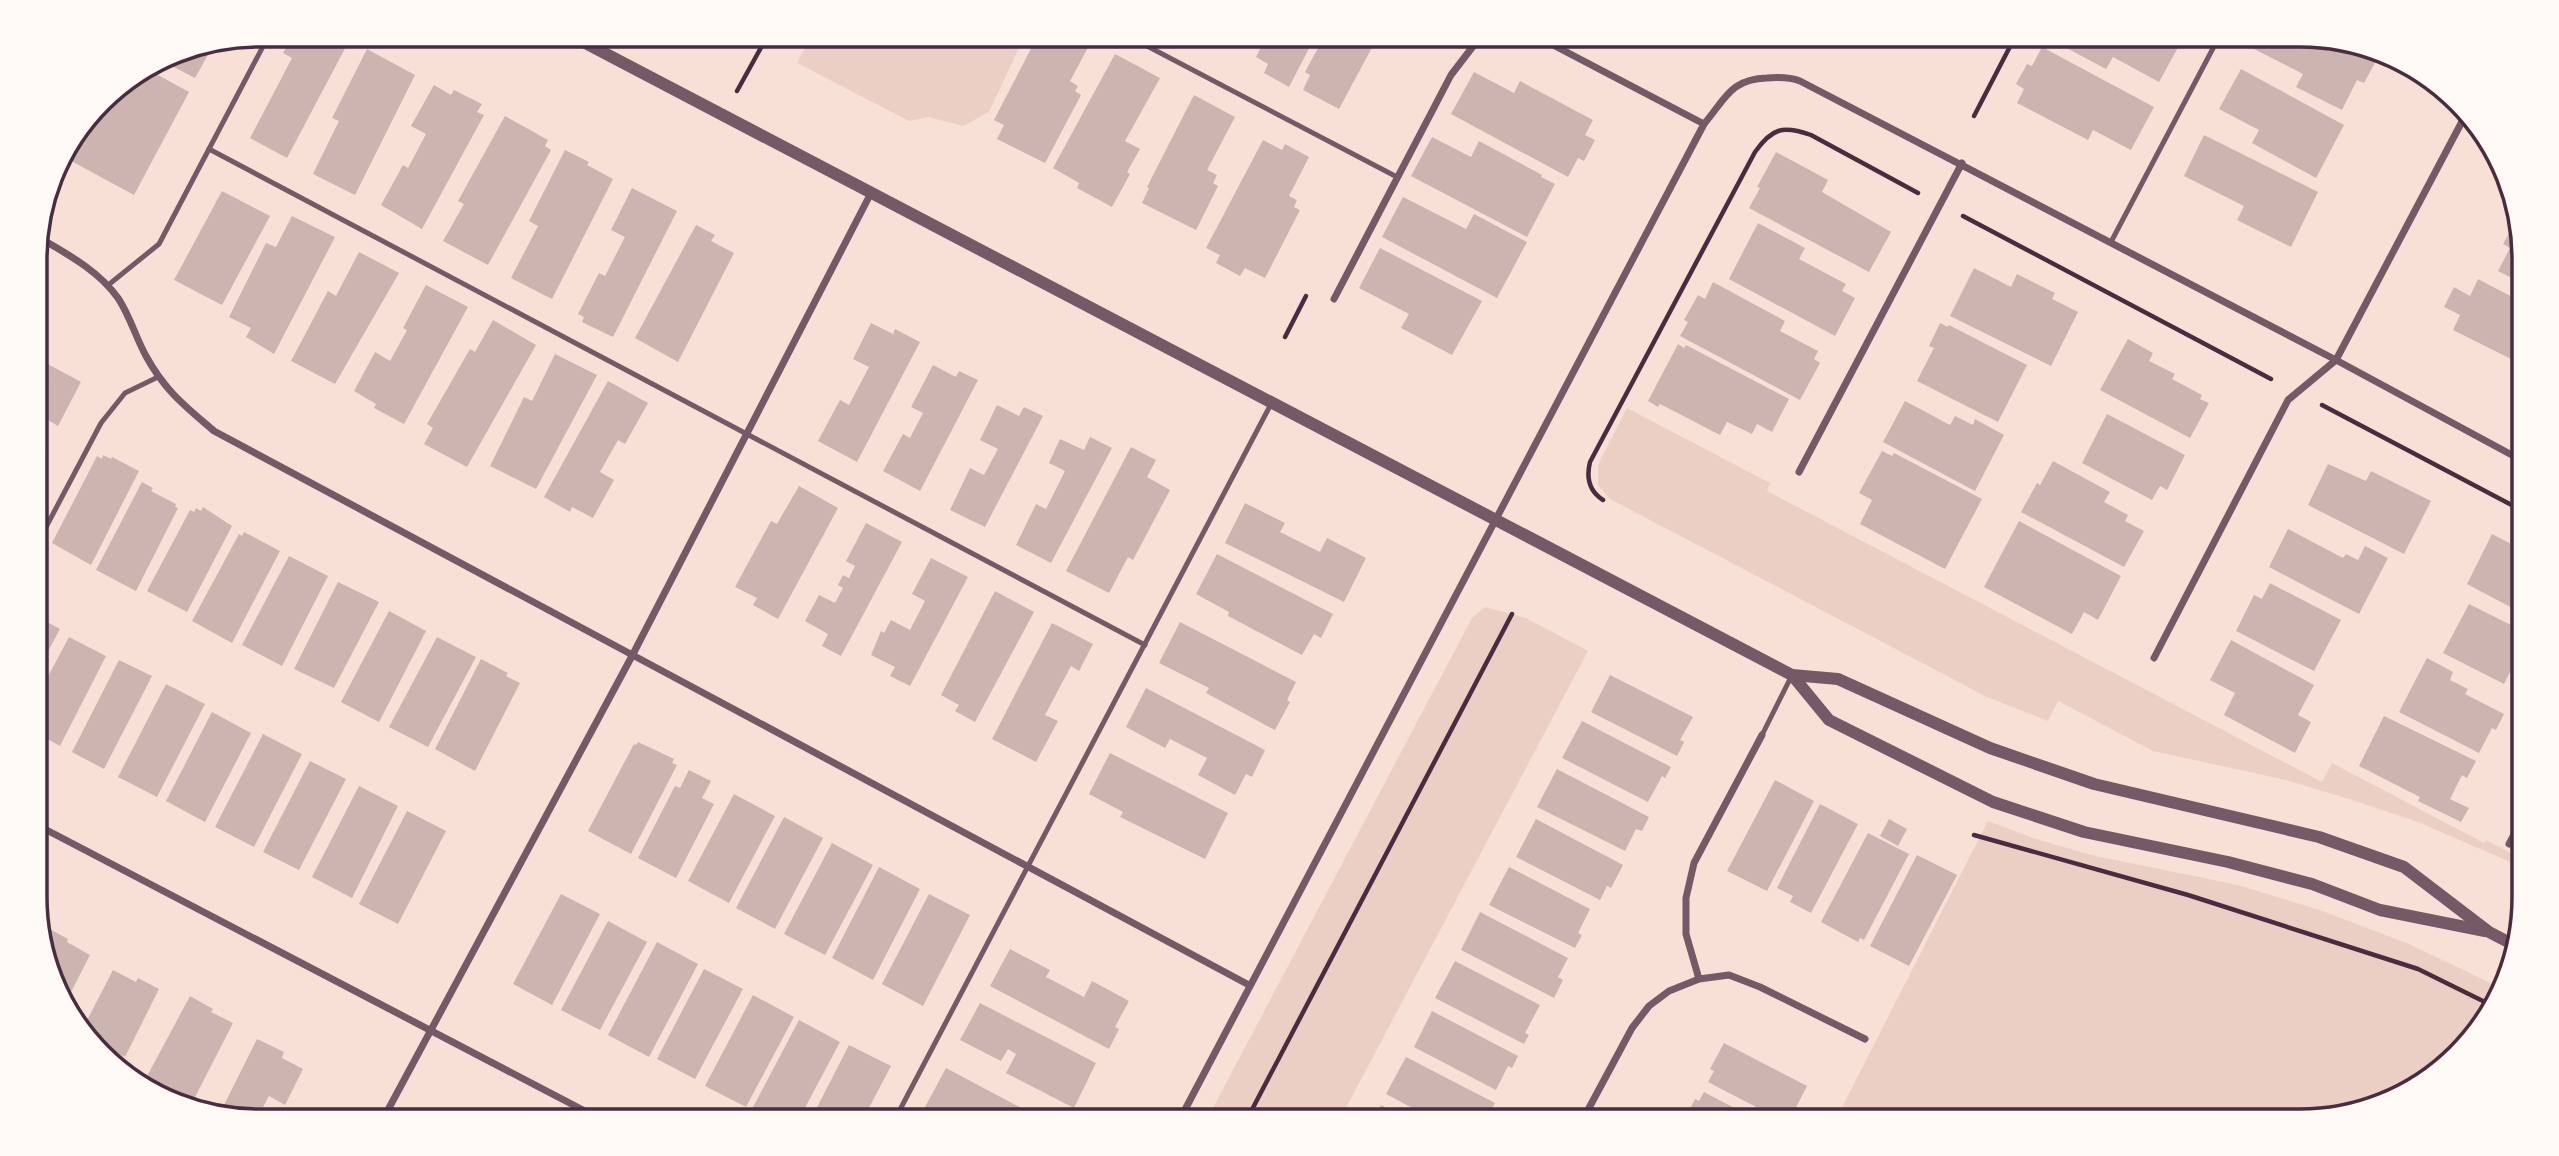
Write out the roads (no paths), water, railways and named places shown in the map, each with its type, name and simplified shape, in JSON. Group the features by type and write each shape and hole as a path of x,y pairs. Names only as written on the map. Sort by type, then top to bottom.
{"street":[{"path":"593,47 1792,675 1838,679 1990,748 2094,784 2319,837 2404,867 2489,932 2507,941"},
{"path":"1334,299 1451,75 1472,47"},
{"path":"1557,47 1704,124"},
{"path":"1185,1109 1704,124 1738,84 1749,78 1786,77 1800,81 1962,163 2512,455"},
{"path":"2154,658 2288,400 2336,360 2462,122"},
{"path":"1799,472 1962,163"},
{"path":"388,1109 632,656 872,193"},
{"path":"48,243 82,262 119,299 158,377 172,396 214,431 1249,985"},
{"path":"1792,675 1829,720 1993,802 2084,832 2228,862 2312,884 2380,910 2489,932"},
{"path":"1699,979 1686,934 1686,898 1694,863 1762,735"},
{"path":"47,830 581,1109"},
{"path":"2509,844 2512,838"},
{"path":"1589,1108 1632,1028 1649,1006 1669,991 1699,979 1729,975 1760,987 1865,1039"}],"lane":[{"path":"107,286 159,244 263,47"},
{"path":"1149,47 1397,177"},
{"path":"2111,242 2214,47"},
{"path":"209,149 1145,645"},
{"path":"48,524 101,423 125,393 158,377"},
{"path":"900,1109 1271,404"},
{"path":"1762,735 1792,675"}]}
